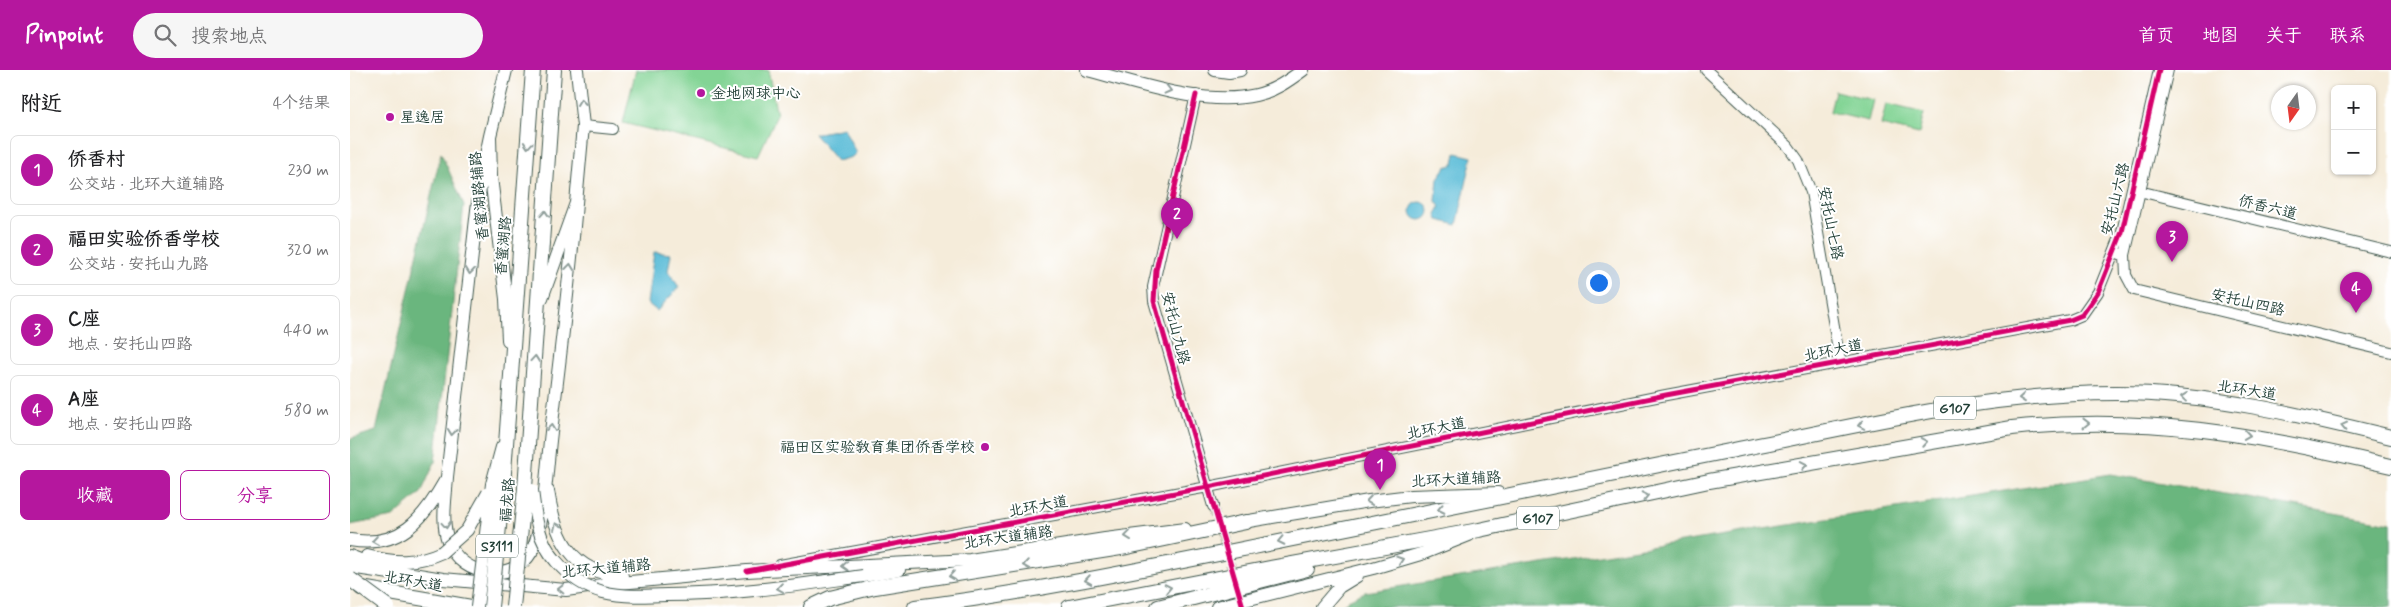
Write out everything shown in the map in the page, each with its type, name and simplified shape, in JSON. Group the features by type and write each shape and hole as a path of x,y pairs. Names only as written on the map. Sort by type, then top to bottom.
{"highway":[{"name":"香蜜湖路","path":"507,425 533,70"},
{"path":"538,315 554,70"},
{"name":"福龙路","path":"513,607 529,489 530,425 538,315"},
{"name":"北环大道","path":"915,607 1100,578 1927,412 2006,399 2059,394 2152,394 2237,403 2391,437"},
{"name":"G107","path":"1069,607 1275,566 1479,530 1709,482 1956,437 2057,424 2134,424 2212,430 2255,436 2391,466"},
{"name":"福龙路","path":"491,607 498,485 507,425"},
{"path":"811,607 830,598 856,591 1127,548 1246,522"},
{"path":"1158,607 1265,581 1373,550"},
{"path":"350,566 410,575"},
{"path":"350,579 388,607"},
{"name":"北环大道","path":"350,586 471,607"}],"main road":[{"name":"香蜜湖路辅路","path":"506,70 490,136 491,177 506,299 510,380"},
{"path":"490,136 479,192 447,477 446,530 452,550 464,564 472,569 497,572 512,570 521,564 534,545 545,477 583,126 577,70"},
{"path":"1087,70 1184,94 1233,98 1257,94 1283,85 1303,70"},
{"path":"1215,70 1229,72 1240,70"},
{"path":"538,315 548,277 576,203"},
{"path":"350,540 378,541 402,533 422,517 431,506 447,477"},
{"path":"545,477 551,513 567,547 584,567 607,575 669,579"},
{"path":"350,553 405,562 429,558 442,552 467,530 498,485"},
{"path":"477,607 498,485"},
{"path":"529,489 540,537 546,548 568,573 580,582 602,591 637,596 717,595 970,560"},
{"name":"北环大道辅路","path":"350,556 410,575 566,590 608,584 747,572 970,560 1105,539 1246,522 1369,501 1411,496 1523,492"},
{"path":"1217,607 1373,568 1453,542 1479,530"},
{"path":"1322,607 1331,594 1344,583 1373,568"}],"street":[{"name":"安托山七路","path":"1706,70 1788,146 1806,176 1811,192 1840,361"},
{"name":"安托山六路","path":"2070,320 2089,308 2098,292 2122,232 2159,70"},
{"name":"安托山六路","path":"2114,253 2125,255 2168,70"},
{"name":"安托山九路","path":"1196,95 1153,287 1154,301 1213,506"},
{"path":"583,126 612,129"},
{"name":"侨香六道","path":"2139,191 2391,252"},
{"name":"安托山四路","path":"2125,255 2126,275 2134,290 2391,352"},
{"name":"北环大道","path":"747,572 1208,487 1840,361 2070,320"}],"green space":[{"name":"金地网球中心","path":"636,70 768,70 777,115 758,156 623,123"},
{"path":"1835,91 1873,100 1868,121 1830,112"},
{"path":"1886,104 1924,113 1919,134 1881,125"},
{"path":"441,153 464,205 435,462 421,493 393,517 350,525 350,439 376,431"},
{"path":"2111,474 2391,523 2391,607 1342,607 1348,600 1365,592"}],"water":[{"path":"844,128 856,153 852,157 837,161 814,134"},
{"path":"1456,153 1472,157 1457,225 1438,220 1436,214 1440,207 1436,201 1438,178 1446,167 1454,164"},
{"path":"1416,202 1424,202 1429,207 1427,218 1416,220 1411,215 1411,207"},
{"path":"654,252 671,254 668,271 679,287 657,311 647,303"}],"tunnel":[{"path":"1213,506 1235,580"}],"cycle path":[{"path":"747,571 1208,487 1666,395 2070,320 2082,315 2098,292 2122,232 2159,70"},
{"path":"1196,95 1156,270 1154,301 1243,607"}],"place":[{"name":"金地网球中心","path":"701,93"},
{"name":"星逸居","path":"390,117"},
{"name":"福田实验侨香学校","path":"1177,239"},
{"name":"C座","path":"2172,262"},
{"name":"A座","path":"2356,313"},
{"name":"福田区实验教育集团侨香学校","path":"985,447"},
{"name":"侨香村","path":"1380,490"}]}
